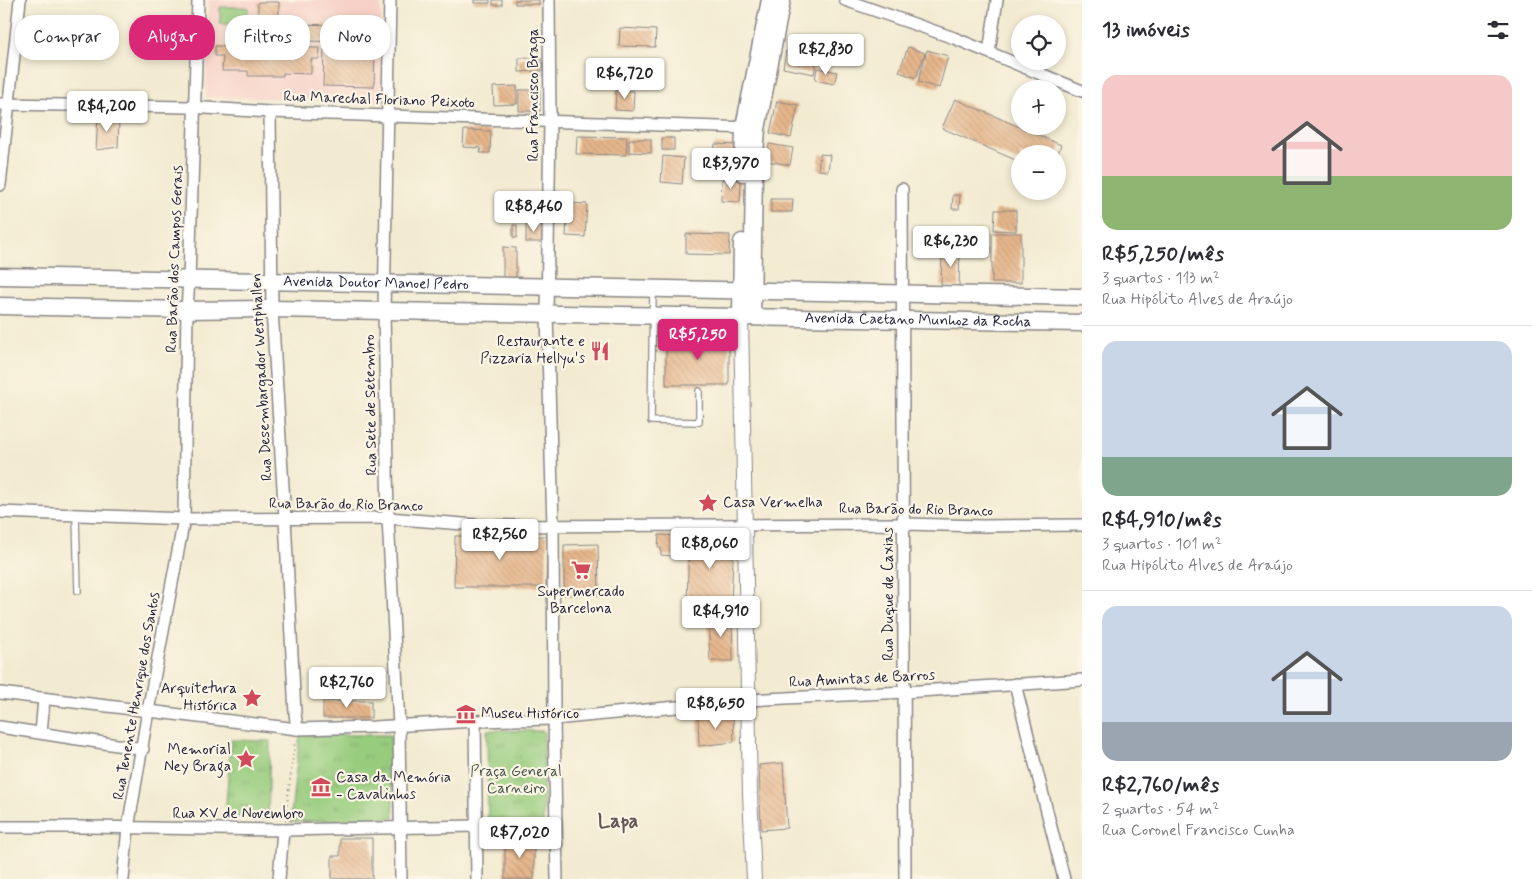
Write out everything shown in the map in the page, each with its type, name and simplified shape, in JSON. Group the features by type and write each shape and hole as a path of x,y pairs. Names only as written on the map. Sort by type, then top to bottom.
{"main road":[{"path":"746,317 754,168 751,128 770,0"},
{"path":"751,128 782,0"},
{"name":"Avenida Doutor Manoel Pedro","path":"0,276 746,290"},
{"name":"Avenida Caetano Munhoz da Rocha","path":"746,290 1082,297"},
{"name":"Avenida Doutor Manoel Pedro","path":"0,306 746,317"},
{"name":"Avenida Caetano Munhoz da Rocha","path":"746,317 1082,323"}],"street":[{"path":"0,184 4,104 20,0"},
{"name":"Rua Barão dos Campos Gerais","path":"184,519 187,310 198,0"},
{"name":"Rua Sete de Setembro","path":"390,0 384,311 388,518 398,726 401,879"},
{"name":"Rua Francisco Braga","path":"549,0 550,121 547,314 558,879"},
{"path":"845,0 954,38 1082,91"},
{"path":"989,52 997,0"},
{"name":"Rua Marechal Floriano Peixoto","path":"4,104 194,107 270,112 751,128"},
{"name":"Rua Desembargador Westphallen","path":"270,112 272,309 286,518 297,729"},
{"name":"Rua Duque de Caxias","path":"902,189 906,879"},
{"path":"746,317 745,524 750,794 754,879"},
{"name":"Rua Barão do Rio Branco","path":"0,512 184,519 388,518 488,526 745,524 1082,525"},
{"name":"Rua Tenente Henrique dos Santos","path":"123,879 128,828 184,519"},
{"name":"Rua Amintas de Barros","path":"0,693 297,729 398,726 475,721 554,720 748,700 1082,680"},
{"path":"1016,684 1064,879"},
{"path":"41,733 44,699"},
{"path":"475,721 478,879"},
{"path":"0,727 143,749"},
{"name":"Rua XV de Novembro","path":"0,827 87,826 283,830 476,826"},
{"path":"279,879 283,830"}],"lane":[{"path":"653,288 651,421 699,422 699,391"},
{"path":"76,514 78,591"}],"path":[{"path":"283,830 297,729"}],"shaded area":[{"path":"209,0 381,0 381,15 320,15 320,60 380,60 380,101 206,97 207,60 215,60 215,15 209,15"}],"green space":[{"path":"220,7 248,7 248,15 225,15 225,24 220,24"},
{"name":"Praça General Carneiro","path":"487,730 544,731 543,830 488,831"},
{"path":"300,735 390,735 394,818 290,822"},
{"path":"231,740 270,741 268,819 225,816"}],"building":[{"path":"474,0 490,0 490,3 474,3"},
{"path":"493,0 502,0 502,5 493,5"},
{"path":"515,0 539,0 539,4 515,4"},
{"path":"258,2 279,2 279,15 258,15"},
{"path":"310,24 320,25 320,41 310,41"},
{"path":"620,28 656,30 655,47 619,46"},
{"path":"215,46 225,46 225,60 310,60 310,48 320,48 319,59 311,59 311,74 283,73 283,76 248,76 248,71 222,71 223,56 215,56"},
{"path":"908,47 925,53 916,78 899,72"},
{"path":"927,50 948,56 939,88 918,82"},
{"path":"786,51 817,58 814,74 783,68"},
{"path":"519,58 541,58 541,71 519,72"},
{"path":"324,60 375,60 374,87 323,86"},
{"path":"817,68 837,72 834,84 815,80"},
{"path":"517,86 517,104 494,105 493,87"},
{"path":"519,90 540,90 540,111 519,111"},
{"path":"616,90 634,91 633,111 615,110"},
{"path":"955,99 1011,123 1011,135 1038,135 1061,145 1011,145 1011,158 942,128"},
{"path":"777,101 798,105 791,138 770,133"},
{"path":"98,116 119,119 118,147 96,150"},
{"path":"464,130 491,131 490,153 480,153 481,148 463,147"},
{"path":"577,136 627,137 626,155 576,154"},
{"path":"662,138 674,138 674,150 662,150"},
{"path":"629,139 651,139 651,153 629,152"},
{"path":"715,144 738,145 738,161 714,160"},
{"path":"769,144 793,148 790,165 767,161"},
{"path":"820,154 830,155 828,171 818,170"},
{"path":"663,156 684,158 682,184 661,182"},
{"path":"722,179 741,180 740,202 721,201"},
{"path":"953,195 960,195 959,209 952,209"},
{"path":"771,199 793,199 792,212 771,212"},
{"path":"568,203 587,204 585,237 566,236"},
{"path":"995,210 1016,210 1016,231 994,230"},
{"path":"526,224 543,224 543,242 526,242"},
{"path":"513,225 517,225 517,238 513,237"},
{"path":"992,233 1021,233 1021,283 992,283"},
{"path":"686,234 730,235 729,255 686,254"},
{"path":"503,247 516,248 516,279 503,279"},
{"path":"942,249 960,249 959,287 941,286"},
{"path":"729,337 729,385 666,385 666,338"},
{"path":"689,534 734,536 731,604 687,606"},
{"path":"659,535 687,536 685,557 661,555 661,548 658,548"},
{"path":"455,536 547,536 546,587 454,587"},
{"name":"Supermercado Barcelona","path":"598,544 599,595 564,595 564,545"},
{"path":"708,615 732,615 733,661 710,661"},
{"path":"323,701 371,701 371,718 323,718"},
{"path":"733,715 734,742 699,746 698,716"},
{"path":"783,763 787,828 761,830 759,765"},
{"path":"340,838 372,838 372,879 332,879 332,856 340,856"},
{"path":"505,838 534,838 534,879 505,879"}],"place":[{"name":"Restaurante e Pizzaria Hellyu's","path":"600,351"},
{"name":"Casa Vermelha","path":"708,503"},
{"name":"Supermercado Barcelona","path":"581,570"},
{"name":"Arquitetura Histórica","path":"252,698"},
{"name":"Museu Histórico","path":"466,714"},
{"name":"Memorial Ney Braga","path":"246,759"},
{"name":"Casa da Memória - Cavalinhos","path":"321,787"}],"district":[{"name":"Lapa","path":"618,821"}]}
